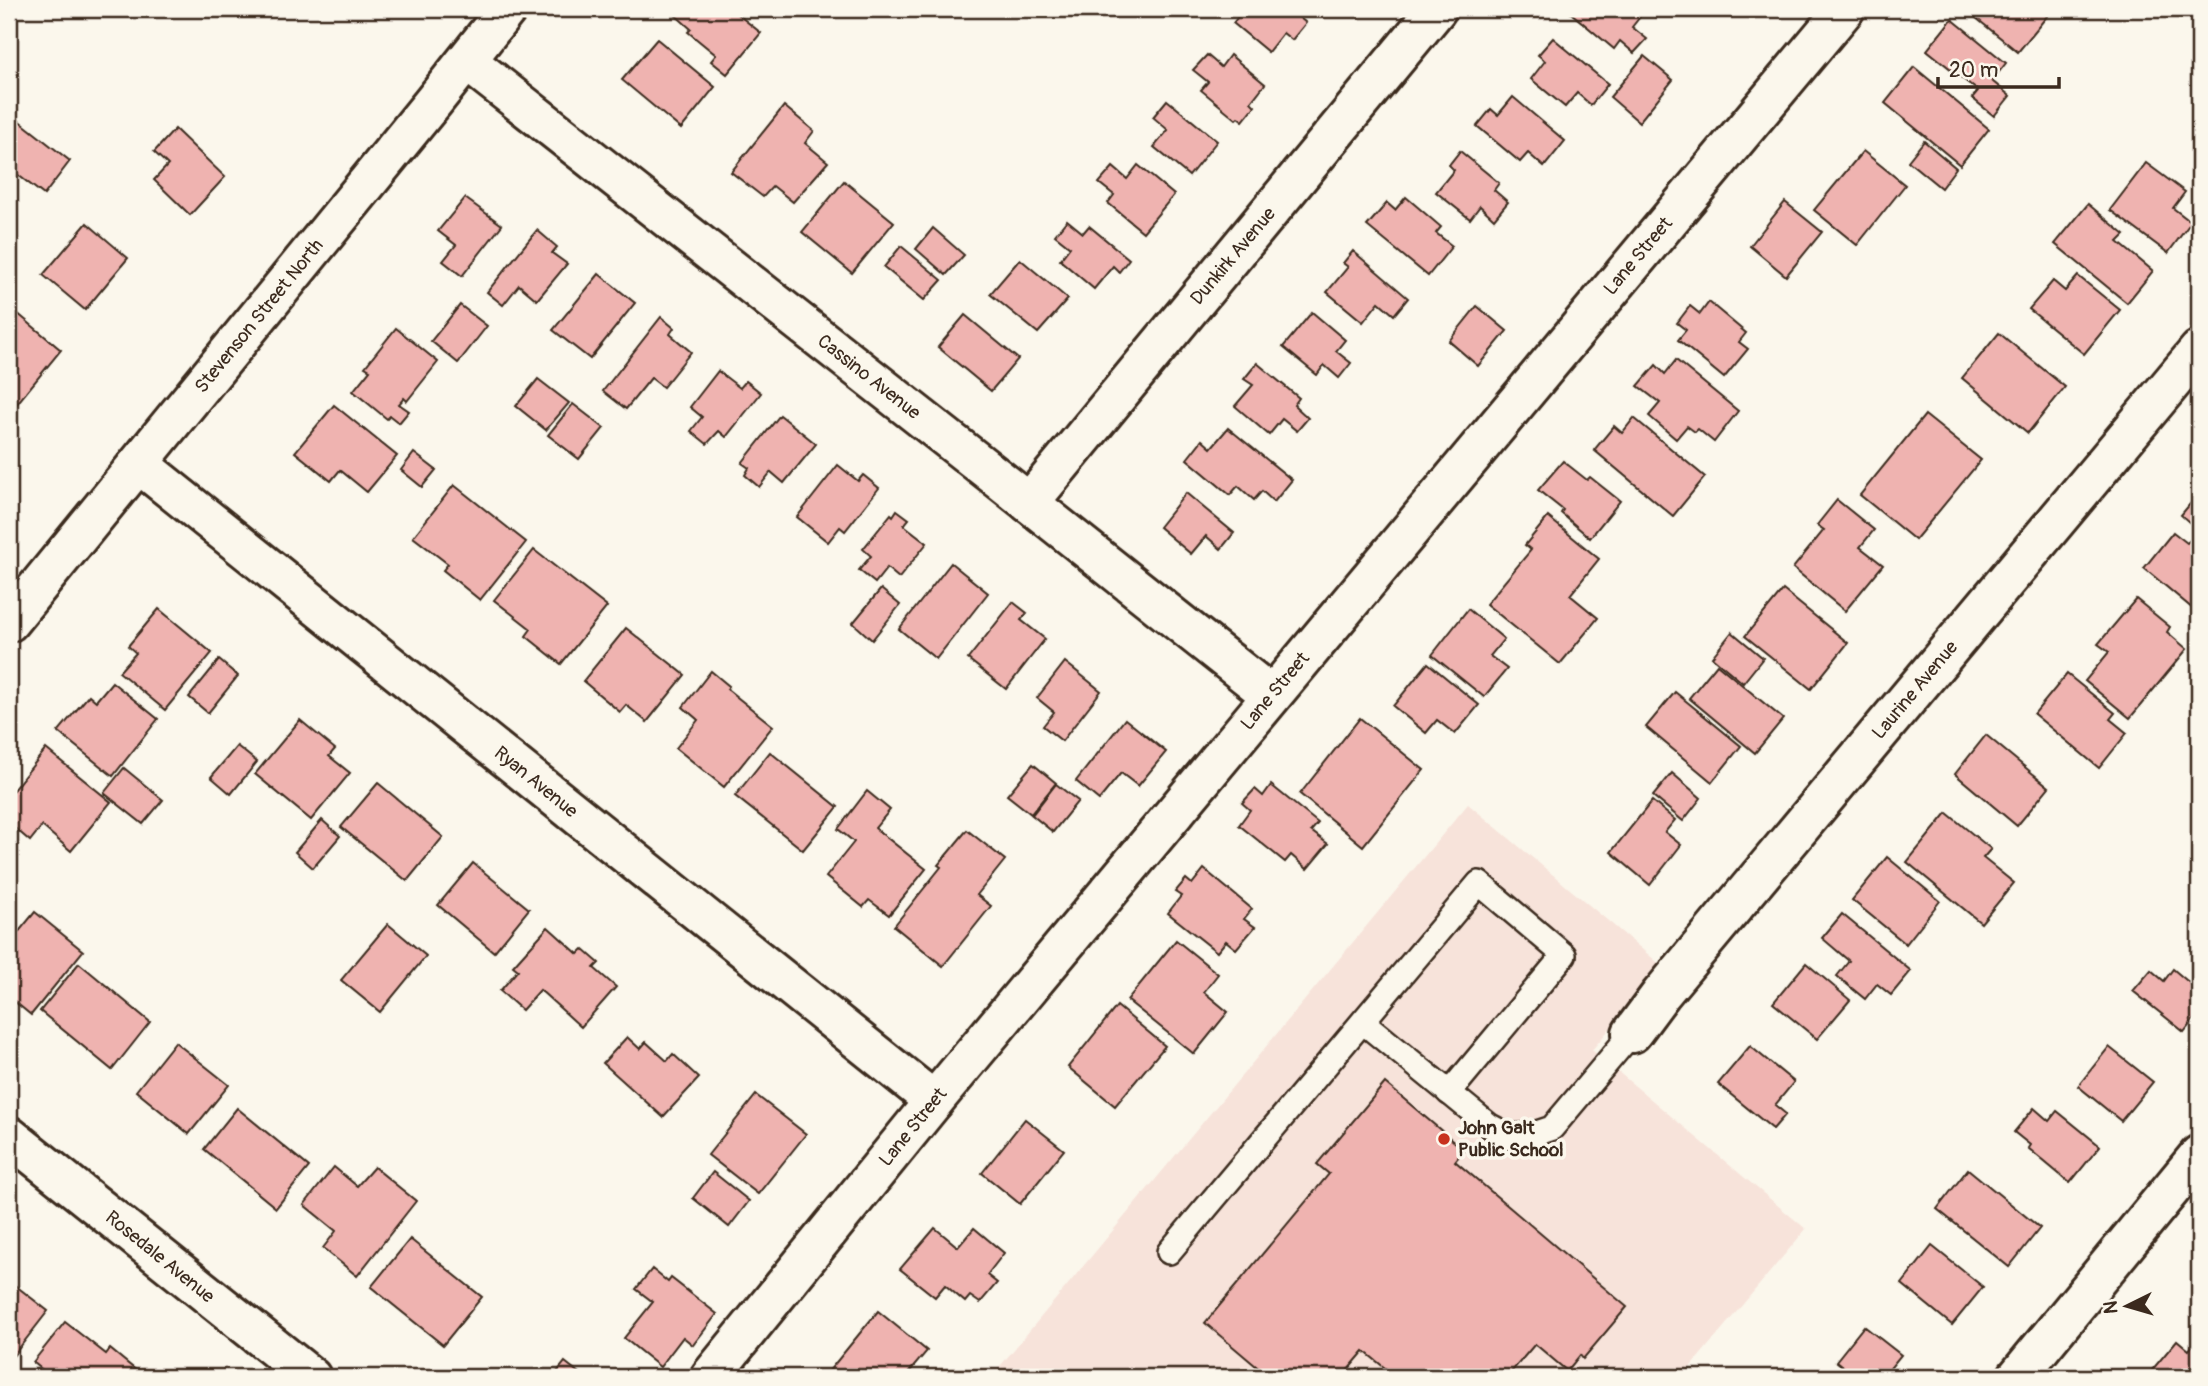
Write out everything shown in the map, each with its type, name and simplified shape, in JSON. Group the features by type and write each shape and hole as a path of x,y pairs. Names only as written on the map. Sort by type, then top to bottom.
{"street":[{"name":"Stevenson Street North","path":"9,621 508,9"},
{"name":"Dunkirk Avenue","path":"1030,503 1437,9"},
{"name":"Lane Street","path":"710,1377 933,1101 1844,9"},
{"name":"Cassino Avenue","path":"467,61 1271,695"},
{"name":"Laurine Avenue","path":"1632,1033 2199,350"},
{"name":"Ryan Avenue","path":"139,464 933,1101"},
{"name":"Rosedale Avenue","path":"9,1136 311,1377"},
{"path":"2017,1377 2199,1155"}],"lane":[{"path":"1169,1252 1479,883 1564,955 1449,1093"},
{"path":"1363,1023 1490,1126 1509,1136 1531,1135 1552,1129 1632,1033"}],"shaded area":[{"name":"John Galt Public School","path":"1468,804 1662,966 1592,1050 1806,1229 1682,1377 991,1377"}],"building":[{"path":"679,9 731,9 761,33 727,74 711,61 716,55 688,32 691,29 674,14"},
{"path":"1244,9 1289,9 1306,23 1292,40 1283,33 1268,52 1233,23"},
{"path":"1574,9 1638,9 1643,13 1632,27 1647,39 1634,53 1620,41 1614,49 1571,13"},
{"path":"1965,9 2051,9 2052,10 2018,52"},
{"path":"1952,19 2006,63 1992,81 2010,96 1994,116 1972,98 1978,91 1927,50"},
{"path":"1553,38 1608,84 1591,105 1577,93 1565,107 1531,79 1545,61 1538,55"},
{"path":"657,39 715,87 681,129 622,80"},
{"path":"1207,55 1221,67 1230,55 1265,84 1251,102 1255,106 1243,121 1238,117 1236,119 1201,90 1208,82 1193,70"},
{"path":"1644,56 1673,80 1639,122 1610,97"},
{"path":"1914,67 1989,129 1960,165 1885,103"},
{"path":"1513,97 1565,141 1544,167 1528,153 1520,162 1477,126 1491,109 1498,115"},
{"path":"1167,100 1217,141 1189,176 1154,147 1168,130 1153,117"},
{"path":"784,106 814,131 805,143 828,162 793,202 773,186 763,197 731,172"},
{"path":"18,120 70,161 44,195 9,168 9,132"},
{"path":"175,129 225,177 190,215 154,180 168,165 154,152"},
{"path":"1924,141 1956,168 1941,188 1908,161"},
{"path":"1460,151 1499,183 1494,190 1508,202 1494,219 1480,206 1470,219 1436,192 1454,170 1449,165"},
{"path":"1863,151 1905,185 1857,245 1814,210"},
{"path":"2146,163 2185,192 2173,208 2191,222 2168,253 2110,210"},
{"path":"1138,165 1174,195 1143,232 1108,203 1114,195 1099,183 1113,167 1127,179"},
{"path":"844,181 894,222 852,273 802,232"},
{"path":"1406,197 1441,227 1436,233 1452,246 1428,276 1367,226 1387,203 1395,210"},
{"path":"465,198 502,225 462,276 443,261 456,245 438,231"},
{"path":"1785,202 1822,232 1786,276 1750,246"},
{"path":"2088,204 2125,235 2118,242 2153,271 2127,303 2055,244"},
{"path":"1067,220 1083,233 1089,226 1129,259 1119,272 1113,266 1094,289 1060,260 1070,247 1055,235"},
{"path":"87,223 128,258 85,310 43,275"},
{"path":"933,228 964,255 946,275 916,249"},
{"path":"537,230 557,247 552,253 567,264 537,300 519,285 503,305 487,292"},
{"path":"901,246 942,280 924,300 884,267"},
{"path":"1353,251 1408,298 1394,315 1379,302 1363,322 1327,292 1348,267 1343,263"},
{"path":"1020,259 1068,299 1038,333 990,294"},
{"path":"599,274 635,303 590,359 553,330"},
{"path":"2078,276 2120,310 2084,354 2029,309 2053,281 2065,291"},
{"path":"1709,302 1746,333 1739,342 1748,349 1724,378 1678,340 1686,330 1677,323 1690,306 1700,314"},
{"path":"460,305 487,326 458,363 431,341"},
{"path":"1477,306 1507,331 1478,366 1449,341"},
{"path":"10,307 61,350 11,411 9,410"},
{"path":"1312,312 1345,340 1336,351 1351,363 1339,378 1324,365 1317,375 1283,347"},
{"path":"965,315 1018,359 991,391 938,347"},
{"path":"661,317 674,328 670,334 691,352 663,387 651,378 626,409 603,391"},
{"path":"396,328 438,362 407,401 404,398 399,404 409,411 399,423 390,416 387,419 353,391 370,370 365,367"},
{"path":"1999,333 2065,387 2028,433 1962,378"},
{"path":"1676,360 1738,411 1714,442 1698,429 1695,432 1687,426 1676,439 1649,416 1660,403 1638,386 1656,365 1665,374"},
{"path":"1257,363 1299,398 1294,405 1308,418 1297,431 1282,419 1269,435 1235,406 1253,385 1244,379"},
{"path":"718,371 740,388 746,381 761,393 726,437 719,431 707,444 691,431 702,417 690,407"},
{"path":"538,379 569,403 546,430 516,406"},
{"path":"573,404 604,428 579,459 548,435"},
{"path":"334,405 397,456 367,492 340,470 331,481 295,452"},
{"path":"780,415 816,444 784,483 771,472 759,487 745,475 749,468 742,463"},
{"path":"1925,415 1981,460 1915,540 1860,495"},
{"path":"1634,418 1705,477 1673,516 1594,450 1614,426 1622,433"},
{"path":"1228,428 1292,480 1274,502 1262,491 1254,500 1238,486 1230,495 1187,459 1202,440 1211,448"},
{"path":"414,453 436,470 422,487 401,470"},
{"path":"1563,461 1587,480 1590,477 1620,501 1590,538 1561,513 1563,510 1538,490"},
{"path":"838,465 858,481 863,475 879,488 845,531 840,527 828,542 797,517"},
{"path":"454,485 526,542 480,600 443,570 448,564 413,537"},
{"path":"1186,493 1234,533 1221,549 1206,536 1191,554 1159,527"},
{"path":"2199,493 2199,531 2181,515"},
{"path":"1837,500 1874,530 1860,547 1883,565 1845,611 1793,568 1824,530 1817,525"},
{"path":"897,510 909,519 904,525 927,543 899,578 887,568 875,583 859,570 871,556 863,549"},
{"path":"1548,517 1599,559 1570,595 1598,618 1560,664 1486,604 1531,550 1525,545"},
{"path":"2173,532 2187,543 2192,538 2199,544 2199,614 2144,568"},
{"path":"534,550 607,607 561,664 526,636 531,629 494,600"},
{"path":"951,563 988,593 936,659 899,629"},
{"path":"881,589 900,605 872,640 853,623"},
{"path":"1783,590 1848,643 1811,689 1745,636"},
{"path":"2136,599 2170,627 2167,632 2187,649 2130,718 2085,681 2109,652 2098,644"},
{"path":"1013,602 1027,613 1021,620 1045,639 1006,689 968,659"},
{"path":"159,609 212,653 165,710 119,672 136,653 128,646"},
{"path":"1468,609 1504,639 1490,656 1507,669 1484,697 1432,655"},
{"path":"626,628 685,675 647,722 626,705 620,712 583,681"},
{"path":"1732,632 1763,658 1743,683 1712,657"},
{"path":"219,660 238,676 208,713 189,697"},
{"path":"1065,662 1101,691 1062,741 1043,726 1054,712 1037,698"},
{"path":"1428,663 1479,705 1455,734 1437,720 1426,733 1393,706"},
{"path":"1717,664 1783,719 1755,753 1689,698"},
{"path":"711,671 729,686 727,689 773,726 724,787 676,748 698,720 683,707"},
{"path":"2067,674 2115,713 2110,719 2127,733 2099,768 2034,714"},
{"path":"112,682 158,719 113,776 58,732 89,695 96,701"},
{"path":"1675,692 1741,746 1712,782 1646,727"},
{"path":"1360,718 1424,770 1363,846 1300,794"},
{"path":"1125,719 1166,752 1138,786 1121,773 1099,800 1076,781"},
{"path":"300,720 335,749 329,756 350,773 311,820 255,774"},
{"path":"1986,735 2049,787 2017,826 1955,774"},
{"path":"237,746 257,762 231,794 211,777"},
{"path":"46,749 111,802 71,851 42,826 30,841 9,823 9,795"},
{"path":"770,752 838,807 803,850 735,796"},
{"path":"1033,764 1056,783 1031,814 1007,795"},
{"path":"124,768 163,800 143,824 104,793"},
{"path":"1672,773 1701,798 1683,821 1653,796"},
{"path":"378,783 443,837 407,881 341,827"},
{"path":"1056,784 1078,801 1053,832 1032,815"},
{"path":"1271,785 1318,823 1311,831 1328,844 1307,869 1291,855 1285,862 1239,825 1250,810 1242,803 1255,789 1263,796"},
{"path":"867,791 890,810 875,828 926,869 889,915 869,900 863,907 826,877 854,842 838,829"},
{"path":"1652,801 1675,820 1665,832 1681,845 1650,885 1611,852"},
{"path":"1947,813 1991,849 1983,858 2014,883 1981,923 1907,862"},
{"path":"322,820 340,836 313,868 295,852"},
{"path":"967,830 1005,860 977,895 991,906 943,966 894,926"},
{"path":"1887,857 1940,901 1906,944 1852,900"},
{"path":"473,863 529,909 494,952 438,905"},
{"path":"1204,869 1252,909 1244,919 1255,927 1236,949 1226,941 1217,952 1168,913 1181,896 1175,892 1186,879 1192,884"},
{"path":"35,912 83,951 31,1015 9,997 9,938 12,940"},
{"path":"1842,914 1911,971 1891,995 1877,984 1865,999 1837,976 1849,961 1822,938"},
{"path":"388,924 426,956 380,1012 341,980"},
{"path":"548,927 578,954 583,949 599,963 594,968 616,987 581,1027 540,990 522,1010 500,991 518,970 513,966"},
{"path":"1176,940 1218,974 1204,992 1228,1012 1194,1054 1127,1000"},
{"path":"79,963 150,1022 112,1070 40,1011"},
{"path":"1806,963 1850,1000 1817,1039 1773,1003"},
{"path":"2173,969 2199,991 2199,1013 2184,1032 2133,991 2151,970 2164,981"},
{"path":"1117,1006 1165,1046 1115,1106 1068,1067"},
{"path":"627,1037 640,1049 646,1042 667,1061 673,1054 699,1078 663,1117 603,1063"},
{"path":"175,1042 229,1085 189,1134 136,1091"},
{"path":"1750,1046 1794,1082 1775,1105 1786,1114 1773,1129 1718,1084"},
{"path":"2109,1047 2153,1082 2121,1121 2078,1086"},
{"path":"1385,1083 1464,1150 1455,1161 1627,1307 1583,1359 1580,1355 1567,1371 1535,1344 1507,1377 1485,1377 1478,1371 1473,1377 1396,1377 1364,1351 1342,1377 1269,1377 1205,1323 1329,1174 1317,1164"},
{"path":"756,1095 806,1134 758,1194 708,1155"},
{"path":"237,1108 309,1167 276,1208 204,1149"},
{"path":"2034,1108 2049,1121 2057,1111 2100,1146 2070,1183 2028,1148 2030,1145 2014,1132"},
{"path":"1025,1119 1064,1150 1020,1204 982,1173"},
{"path":"334,1167 357,1186 374,1167 416,1201 357,1276 323,1248 336,1231 304,1205"},
{"path":"1968,1169 2040,1228 2009,1267 1937,1209"},
{"path":"713,1172 749,1201 729,1227 693,1198"},
{"path":"935,1228 958,1247 974,1228 1004,1253 987,1275 997,1283 980,1303 970,1296 965,1302 945,1285 935,1297 900,1269"},
{"path":"410,1239 482,1297 443,1345 371,1287"},
{"path":"1932,1246 1983,1287 1952,1325 1902,1284"},
{"path":"652,1269 668,1282 671,1278 717,1314 693,1345 683,1337 660,1367 624,1338 653,1302 636,1289"},
{"path":"16,1286 48,1311 9,1361 9,1293"},
{"path":"878,1311 927,1351 905,1377 824,1377"},
{"path":"65,1322 106,1354 110,1349 138,1372 134,1377 51,1377 33,1362"},
{"path":"1864,1326 1901,1355 1883,1377 1856,1377 1836,1361"},
{"path":"2199,1337 2199,1377 2147,1376 2177,1340 2189,1350"},
{"path":"565,1362 584,1377 553,1377"}],"place":[{"name":"John Galt Public School","path":"1444,1139"}]}
